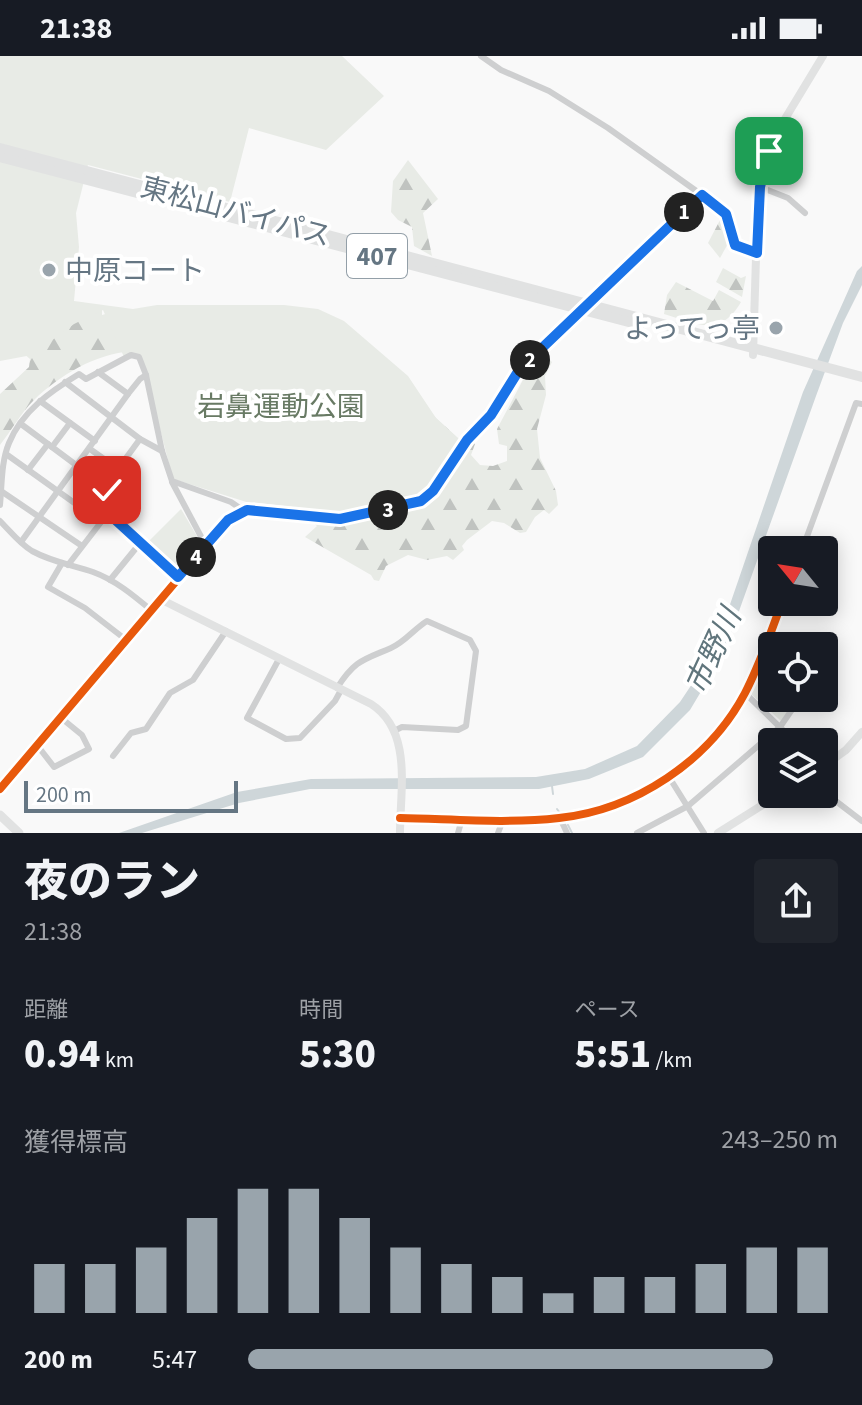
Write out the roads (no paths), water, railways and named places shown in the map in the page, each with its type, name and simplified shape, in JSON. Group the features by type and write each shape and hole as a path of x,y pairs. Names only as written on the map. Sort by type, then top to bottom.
{"highway":[{"name":"東松山バイパス","path":"0,148 844,376"},
{"name":"東松山バイパス","path":"0,157 584,306"},
{"name":"407","path":"844,376 862,377"},
{"name":"407","path":"844,376 862,384"}],"main road":[{"path":"0,815 19,833"}],"street":[{"path":"481,56 501,70 549,91 608,128 702,195 726,214 735,245 757,253"},
{"path":"754,352 760,187 773,141 823,56"},
{"path":"760,187 788,198 805,213"},
{"path":"0,789 228,520 254,509 340,519 421,501 433,491 467,440 491,415 519,370 702,195"},
{"path":"0,505 10,441 40,401 79,374 86,379 131,355 139,357 146,375 162,451 172,481 206,546"},
{"path":"98,372 128,394"},
{"path":"21,542 128,394 146,375"},
{"path":"65,382 140,439 162,451"},
{"path":"40,401 95,441"},
{"path":"807,536 856,403 862,404"},
{"path":"28,470 70,423"},
{"path":"21,424 107,488 102,500 108,513 178,577"},
{"path":"90,449 118,469 140,439"},
{"path":"6,454 101,522"},
{"path":"172,481 231,502 244,511"},
{"path":"1,491 82,546"},
{"path":"108,513 48,587 85,608 125,639"},
{"path":"0,521 29,550 110,580 151,610"},
{"path":"110,580 141,542"},
{"path":"160,599 377,709 396,730 400,757 400,833"},
{"path":"279,659 247,718 286,739 300,738 335,701 339,689 356,664 379,651 392,648 427,621 470,640 476,651 466,726 458,730 402,727 396,730"},
{"path":"113,756 131,733 146,729 170,693 193,680 226,631"},
{"path":"400,818 560,818 612,807 669,777 707,744 745,693 758,663"},
{"path":"745,693 780,727"},
{"path":"637,833 688,806 780,727 790,712"},
{"path":"37,745 54,767 65,759 87,752 89,745 82,735 60,717"},
{"path":"838,756 862,732"},
{"path":"669,777 704,833"},
{"path":"838,802 861,818"},
{"path":"718,833 758,808"},
{"path":"560,818 567,833"},
{"path":"458,833 462,819"},
{"path":"498,833 503,820"}],"waterway":[{"path":"552,786 553,794"},
{"path":"557,809 560,813"},
{"path":"568,825 572,833"}],"place":[{"name":"中原コート","path":"49,270"},
{"name":"よってっ亭","path":"776,328"}],"park label":[{"name":"岩鼻運動公園","path":"281,406"}],"water label":[{"name":"市野川","path":"713,651"}]}
